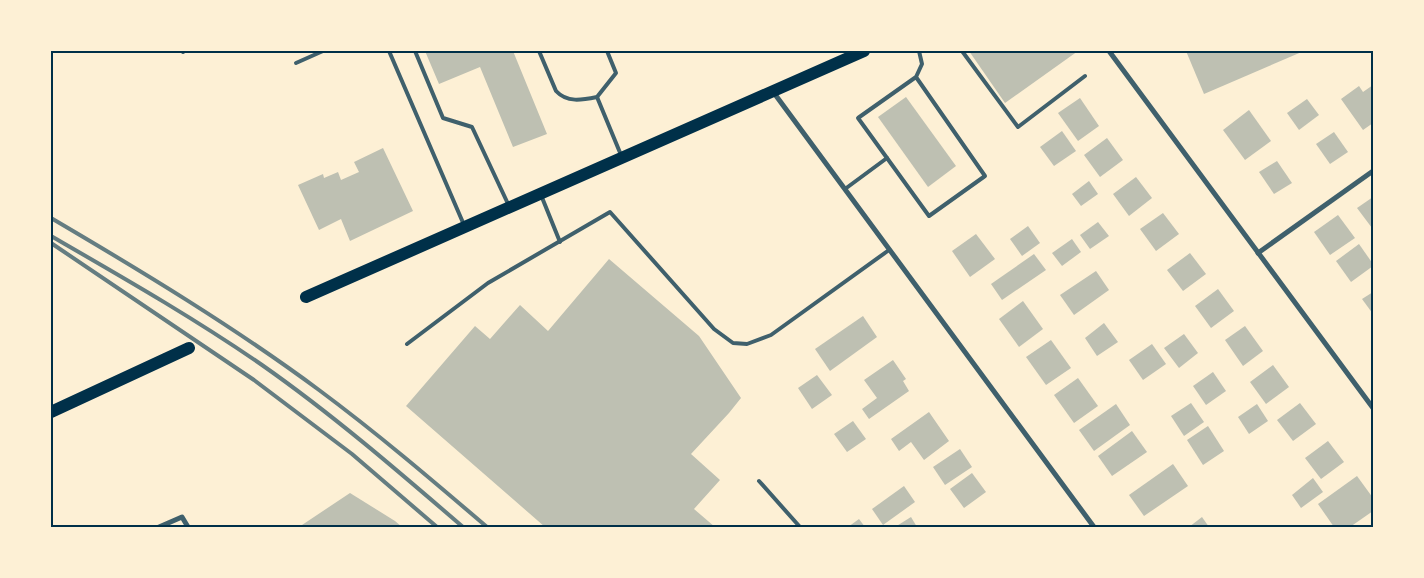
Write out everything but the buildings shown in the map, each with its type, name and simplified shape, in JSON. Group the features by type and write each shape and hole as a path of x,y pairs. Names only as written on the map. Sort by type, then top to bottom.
{"main road":[{"path":"306,297 864,51"},
{"path":"51,412 189,348"}],"street":[{"path":"1109,51 1373,408"},
{"path":"773,91 1094,527"},
{"path":"1258,253 1373,171"},
{"path":"159,527 182,517 188,527"}],"lane":[{"path":"296,63 323,51"},
{"path":"389,51 465,227"},
{"path":"415,51 443,118 472,126 509,208"},
{"path":"539,51 556,91 560,96 574,100 596,98 616,73 607,51"},
{"path":"916,77 985,176 929,216 858,118 916,77 922,64 919,51"},
{"path":"962,51 1018,128 1085,76"},
{"path":"596,98 622,157"},
{"path":"845,189 887,158"},
{"path":"541,193 560,242"},
{"path":"407,344 488,284 610,212 714,329 733,343 747,344 771,335 889,250"},
{"path":"759,481 800,527"}],"railway":[{"path":"51,218 188,301 287,367 341,406 487,527"},
{"path":"51,236 184,314 262,365 339,423 463,527"},
{"path":"51,243 254,380 352,454 437,527"}]}
